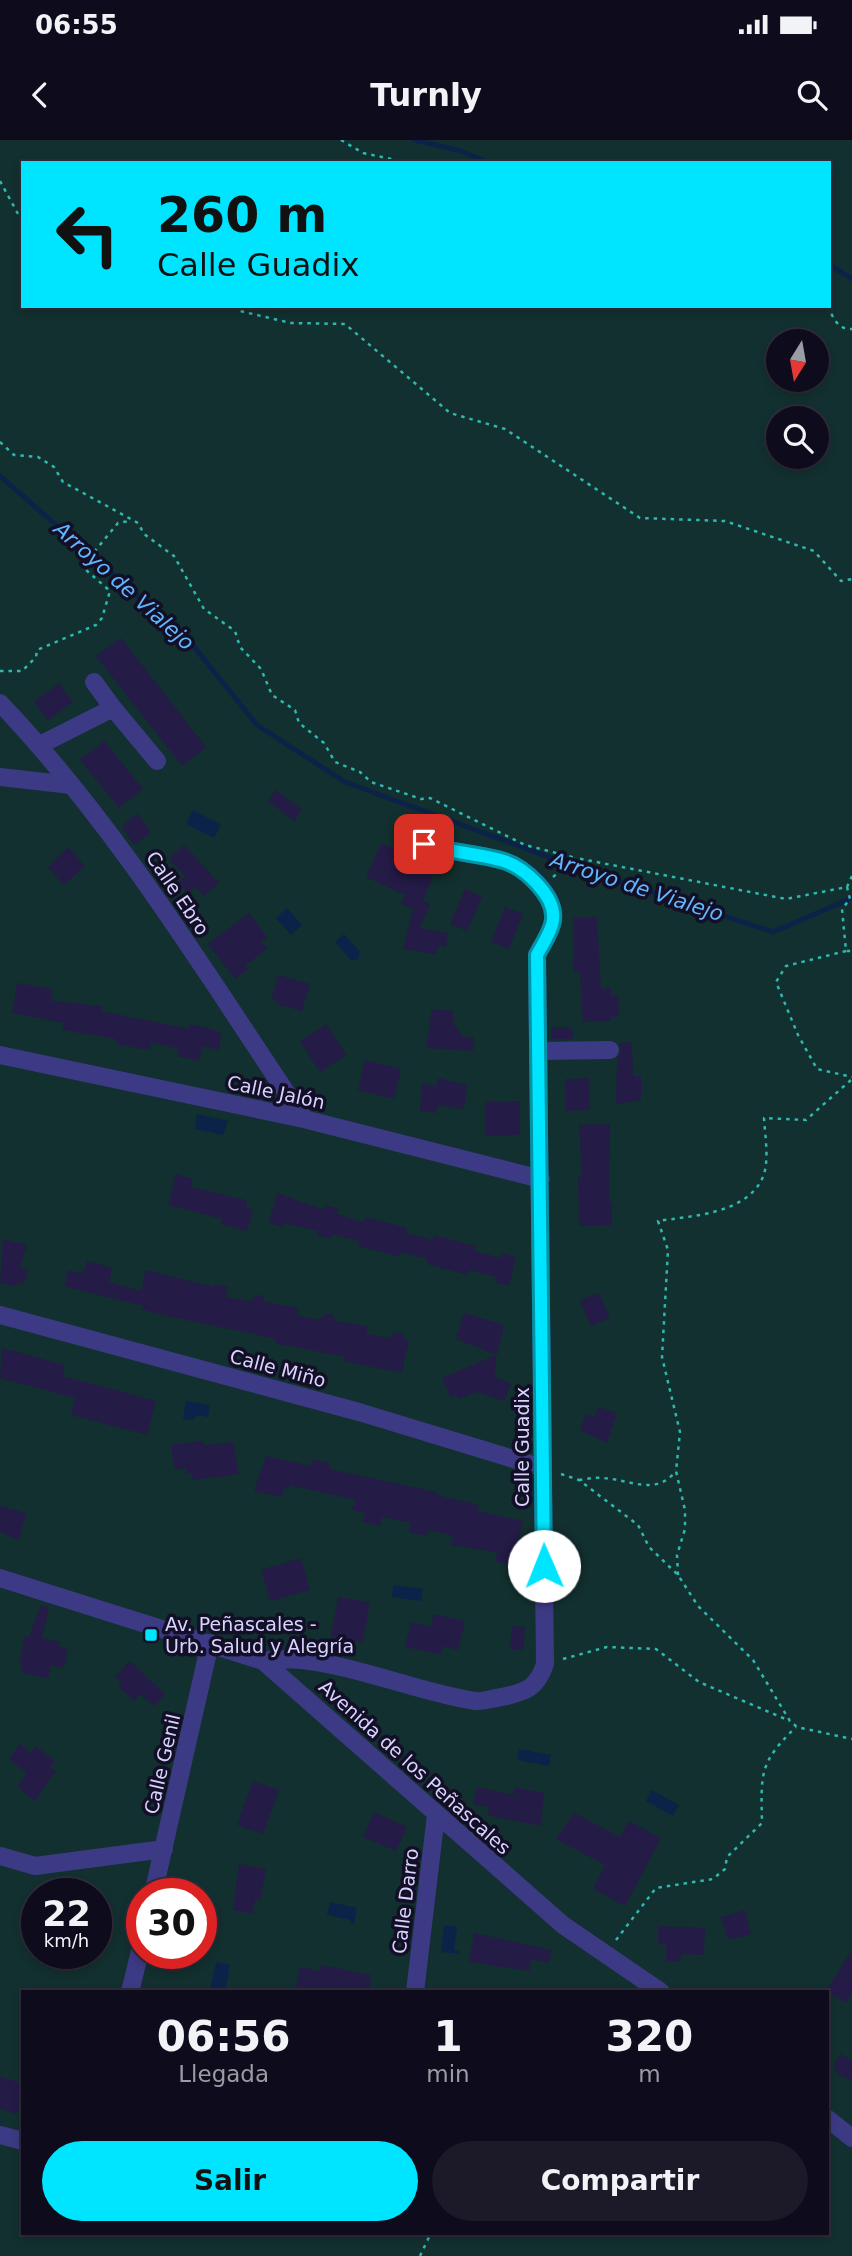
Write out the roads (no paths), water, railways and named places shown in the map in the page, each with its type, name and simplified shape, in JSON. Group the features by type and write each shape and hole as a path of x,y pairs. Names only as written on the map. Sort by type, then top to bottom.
{"street":[{"path":"94,682 157,761"},
{"name":"Calle Ebro","path":"0,703 40,745 120,845 304,1119"},
{"path":"40,745 113,708"},
{"path":"0,776 71,785"},
{"name":"Calle Guadix","path":"263,1661 280,1658 311,1662 478,1701 526,1692 540,1681 545,1664 537,955 553,922 552,904 542,887 506,862 453,853 424,844"},
{"path":"538,1051 610,1050"},
{"name":"Calle Jalón","path":"0,1055 304,1119 541,1179"},
{"name":"Calle Miño","path":"0,1315 359,1412 543,1468"},
{"name":"Avenida de los Peñascales","path":"0,1578 263,1661 323,1711 436,1815 563,1925 658,1990"},
{"name":"Calle Genil","path":"157,1878 210,1643"},
{"name":"Calle Darro","path":"415,1990 436,1815"},
{"path":"0,1856 35,1866 164,1849"},
{"path":"130,1990 136,1969"},
{"path":"829,2120 852,2138"}],"water":[{"path":"193,810 221,825 214,838 186,824"},
{"path":"287,908 302,925 291,935 276,918"},
{"path":"344,934 360,952 358,959 351,960 335,942"},
{"path":"197,1114 228,1121 223,1135 195,1129"},
{"path":"186,1401 210,1405 208,1417 198,1415 192,1420 183,1419"},
{"path":"393,1585 423,1589 421,1601 392,1597"},
{"path":"519,1749 551,1755 549,1766 517,1760"},
{"path":"652,1790 679,1805 673,1816 646,1801"},
{"path":"330,1902 357,1908 354,1925 350,1924 351,1920 327,1915"},
{"path":"444,1925 457,1927 454,1950 459,1951 459,1954 441,1952"},
{"path":"217,1962 230,1965 225,1990 210,1990"}],"waterway":[{"path":"415,140 458,150 484,161"},
{"path":"831,266 852,279"},
{"name":"Arroyo de Vialejo","path":"0,476 191,643 257,725 345,782 568,864 773,932 852,898"}],"place":[{"name":"Av. Peñascales - Urb. Salud y Alegría","path":"151,1635"}]}
